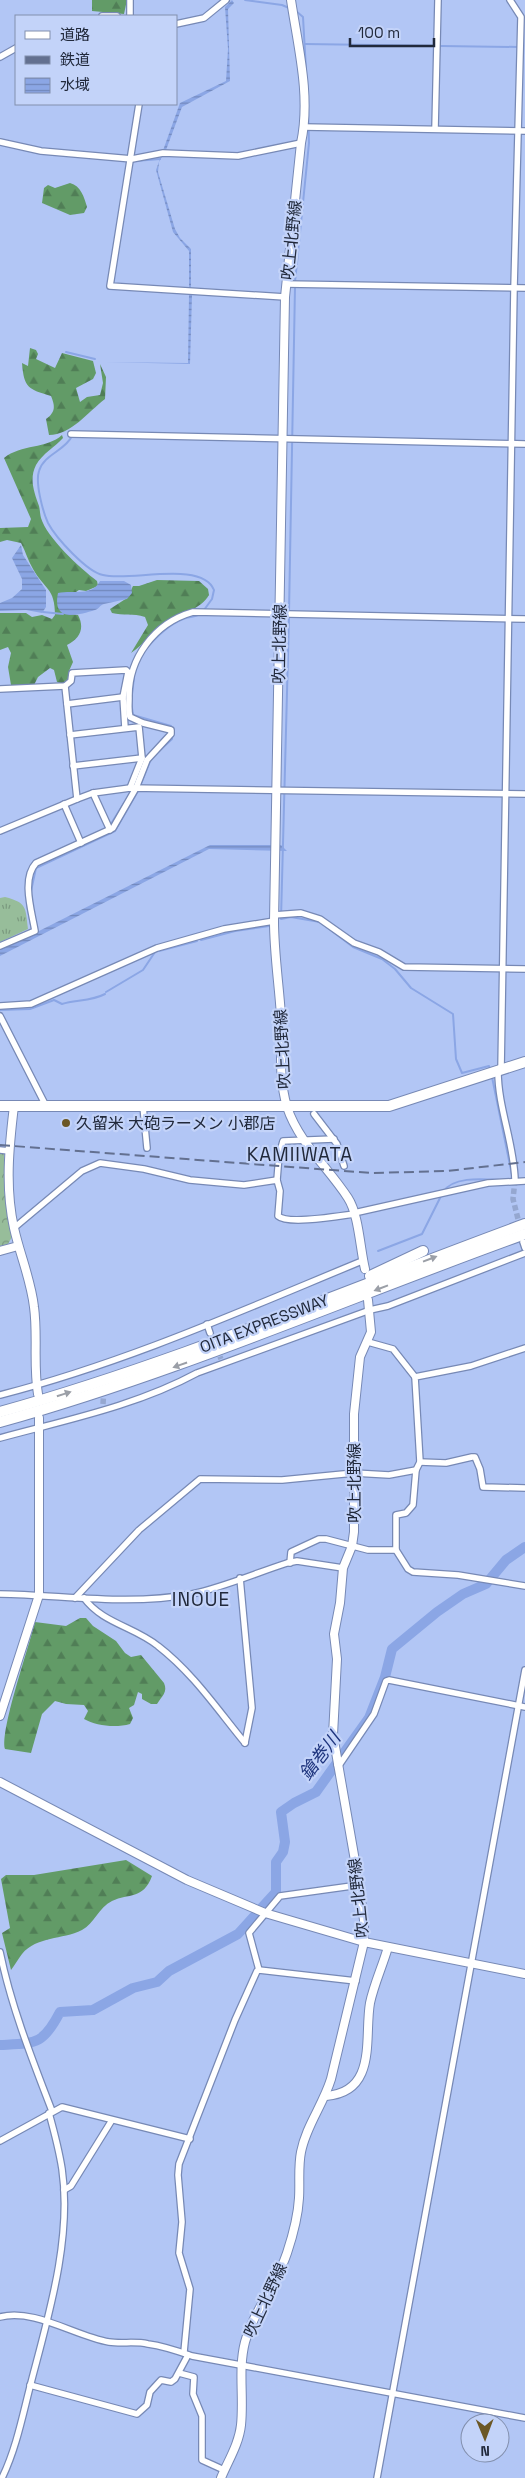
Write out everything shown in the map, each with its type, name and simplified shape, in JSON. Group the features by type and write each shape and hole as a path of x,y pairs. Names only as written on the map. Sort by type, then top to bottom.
{"highway":[{"path":"0,1106 389,1106 525,1062"},
{"name":"OITA EXPRESSWAY","path":"0,1412 135,1370 273,1320 525,1224"},
{"name":"OITA EXPRESSWAY","path":"0,1422 50,1408 209,1355 524,1241"},
{"path":"273,1320 423,1251"}],"main road":[{"name":"吹上北野線","path":"291,0 303,75 304,127 285,297 274,918 274,958 281,1017 280,1067 288,1107 304,1140 349,1200 354,1213 363,1265"},
{"path":"14,1106 9,1151 9,1190 14,1228 34,1307 36,1386 38,1394"},
{"path":"0,1251 18,1246"},
{"name":"吹上北野線","path":"221,2478 241,2426 242,2366 252,2322 273,2286 287,2255 295,2226 299,2200 300,2154 305,2136 326,2096 356,1981 364,1942 358,1885 344,1794 336,1765 333,1735 337,1659 334,1634 340,1602 343,1568 352,1546 356,1500 354,1473 355,1393 360,1357 368,1342 372,1324 368,1300"},
{"path":"1,1716 39,1594 39,1418"},
{"path":"0,1782 186,1880 264,1912 364,1942 525,1974"},
{"path":"326,2096 335,2096 350,2088 362,2072 368,2053 370,2002 388,1947"}],"street":[{"path":"130,0 130,15"},
{"path":"178,24 204,18 226,0"},
{"path":"435,130 438,0"},
{"path":"510,0 523,17 522,131 514,288 513,443 503,969 499,1071 501,1107 515,1180"},
{"path":"0,57 15,49"},
{"path":"139,105 132,159 110,286 285,297"},
{"path":"304,127 522,131"},
{"path":"0,142 41,151 132,159 163,153 238,156 301,142"},
{"path":"286,284 525,288"},
{"path":"71,434 525,444"},
{"path":"141,725 129,714 129,692 133,667 143,647 172,621 193,612 280,616 525,619"},
{"path":"0,689 65,686 71,681 72,673 126,670 128,672 123,697 125,728"},
{"path":"65,686 77,798"},
{"path":"67,704 123,697"},
{"path":"133,788 142,758 141,725"},
{"path":"0,946 35,931 28,892 32,867 36,863 110,830 147,760 171,734 171,730 141,725 70,735"},
{"path":"73,766 142,758"},
{"path":"0,831 77,798 93,793 133,788 525,794"},
{"path":"93,793 110,830"},
{"path":"64,804 82,843"},
{"path":"0,1006 31,1004 157,948 224,929 301,913 320,919 354,943 379,952 404,967 525,969"},
{"path":"0,1016 46,1106"},
{"path":"143,1106 147,1148"},
{"path":"314,1114 334,1138 344,1166"},
{"path":"334,1138 283,1142 279,1155 277,1180 280,1191 279,1218 309,1219 354,1213 488,1183 525,1182"},
{"path":"0,1150 9,1151"},
{"path":"14,1228 82,1172 100,1163 144,1169 190,1180 244,1184 277,1180"},
{"path":"0,1438 39,1428 171,1387 222,1362 370,1310 388,1306 525,1253"},
{"path":"0,1395 36,1386 106,1362 363,1265"},
{"path":"208,1324 210,1333"},
{"path":"368,1342 393,1348 415,1377 420,1462 416,1470 413,1505 406,1513 396,1515 396,1550 408,1569 413,1572 458,1575 525,1586"},
{"path":"415,1377 471,1366 525,1348"},
{"path":"106,1362 106,1370"},
{"path":"420,1462 446,1463 472,1457 475,1458 480,1468 483,1487 525,1488"},
{"path":"75,1598 139,1530 200,1479 282,1480 354,1473 383,1475 416,1470"},
{"path":"290,1562 291,1552 319,1540 332,1540 368,1550 396,1550"},
{"path":"0,1594 39,1594 75,1598 127,1600 181,1595 206,1590 290,1562 297,1561 343,1568"},
{"path":"84,1598 97,1612 157,1644 203,1688 245,1743 252,1708 240,1578"},
{"path":"377,2478 472,1964 522,1707 525,1670"},
{"path":"336,1765 340,1764 374,1714 386,1681 389,1680 522,1707"},
{"path":"0,1724 1,1716"},
{"path":"30,2385 137,2414 147,2405 150,2392 161,2380 171,2382 179,2373 186,2353 190,2289 179,2253 182,2222 178,2175 179,2164 235,2020 259,1970 250,1933 264,1912 280,1896 358,1885"},
{"path":"0,1952 4,1973 51,2112 61,2162 64,2190 61,2243 47,2322 13,2454 2,2478"},
{"path":"259,1970 356,1981"},
{"path":"0,2142 62,2107 190,2139"},
{"path":"64,2190 71,2186 112,2120"},
{"path":"1,2315 47,2322 107,2342 146,2343 242,2366 525,2418"},
{"path":"179,2373 194,2377 193,2394 202,2416 202,2460 224,2470"}],"green space":[{"path":"92,0 127,0 124,14 92,11"},
{"path":"70,183 79,189 83,196 87,207 84,213 70,215 42,203 44,188 48,185 55,188"},
{"path":"30,348 36,350 38,354 36,359 55,368 62,353 93,361 96,373 93,379 76,388 80,402 87,397 100,395 103,383 100,364 106,377 105,399 72,427 57,434 49,435 46,419 52,414 54,409 51,396 32,389 24,378 22,363 28,366"},
{"path":"62,435 63,438 36,465 33,475 34,491 44,526 73,561 97,581 98,586 86,591 79,590 73,594 69,614 78,615 81,629 75,640 67,645 73,662 69,671 69,679 65,684 57,682 54,670 50,668 38,677 34,685 11,685 8,667 11,653 8,647 0,650 0,613 26,613 32,617 42,615 52,619 55,615 55,606 51,594 37,576 21,543 7,540 0,542 0,528 28,527 31,519 4,458 18,450 49,443"},
{"path":"157,580 199,581 208,589 209,595 200,605 166,622 131,653 148,625 145,617 112,613 110,609 127,598 133,586"},
{"path":"5,897 22,904 28,929 0,942 0,898"},
{"path":"0,1153 4,1153 4,1190 12,1237 8,1244 0,1246"},
{"path":"80,1618 86,1618 93,1626 116,1641 125,1653 131,1657 141,1655 164,1683 164,1694 157,1704 151,1704 142,1699 142,1694 138,1692 134,1705 129,1708 133,1718 130,1724 119,1726 100,1725 84,1719 88,1711 84,1705 55,1701 42,1714 31,1753 5,1749 11,1707 35,1622 66,1626"},
{"path":"126,1860 152,1876 144,1889 107,1904 90,1924 82,1930 42,1941 28,1948 11,1970 2,1933 10,1928 1,1879 6,1875 34,1875"}],"water":[{"path":"232,0 234,3 228,9 230,81 182,107 166,150 159,162 158,172 175,229 180,238 191,249 191,288 189,288 189,251 173,232 156,170 180,103 226,81 228,49 225,7"},
{"path":"189,295 192,295 190,364 105,362 188,363"},
{"path":"21,545 23,555 46,590 46,607 42,613 26,610 0,611 0,603 12,598 22,589 22,579 12,558"},
{"path":"100,581 124,581 131,585 132,593 127,599 104,604 96,609 80,614 67,615 62,613 57,602 58,593 87,591 96,586"},
{"path":"210,845 281,845 287,851 209,849 0,956 0,949"}],"waterway":[{"path":"245,0 282,5 289,8"},
{"path":"296,11 303,17 306,70"},
{"path":"305,44 518,47"},
{"path":"295,282 309,143 308,107"},
{"path":"135,161 160,159"},
{"path":"289,612 295,287"},
{"path":"66,352 95,359"},
{"path":"72,436 65,445 45,460 38,476 44,512 48,523 58,537 72,554 96,573 115,576 180,574 195,576 207,581 214,590 212,599 204,610"},
{"path":"43,612 63,614"},
{"path":"146,649 167,628 183,619 197,616 201,613"},
{"path":"289,617 281,919 291,917 320,922 353,947 382,959 395,969 411,988 453,1014 456,1059 462,1073 489,1066 490,1070"},
{"path":"134,678 131,701 133,715 171,726 171,728"},
{"path":"158,752 172,739 172,736"},
{"path":"31,891 36,868 115,831 138,791 151,759"},
{"path":"109,827 124,803"},
{"path":"27,905 32,930"},
{"path":"201,940 235,931 269,926"},
{"path":"159,951 197,941"},
{"path":"106,992 143,970 155,952"},
{"path":"0,1010 30,1009 54,1000 62,1004 95,998 105,994"},
{"path":"492,1077 512,1175"},
{"path":"443,1192 454,1183 461,1181 477,1179 501,1180"},
{"path":"378,1251 422,1234 441,1196"},
{"name":"鎗巻川","path":"0,2045 22,2044 37,2040 49,2031 60,2012 93,2010 133,1988 157,1982 169,1971 238,1934 276,1892 276,1862 283,1852 285,1842 281,1812 316,1792 369,1718 385,1677 392,1649 437,1612 463,1594 486,1584 506,1560 525,1547"}],"tunnel":[{"path":"515,1180 513,1199 520,1227"},
{"path":"210,1333 221,1359"},
{"path":"103,1404 104,1389"}],"railway":[{"path":"0,1145 372,1173 447,1171 525,1162"}],"place":[{"name":"久留米 大砲ラーメン 小郡店","path":"66,1123"}],"district":[{"name":"KAMIIWATA","path":"300,1154"},
{"name":"INOUE","path":"201,1599"}]}
